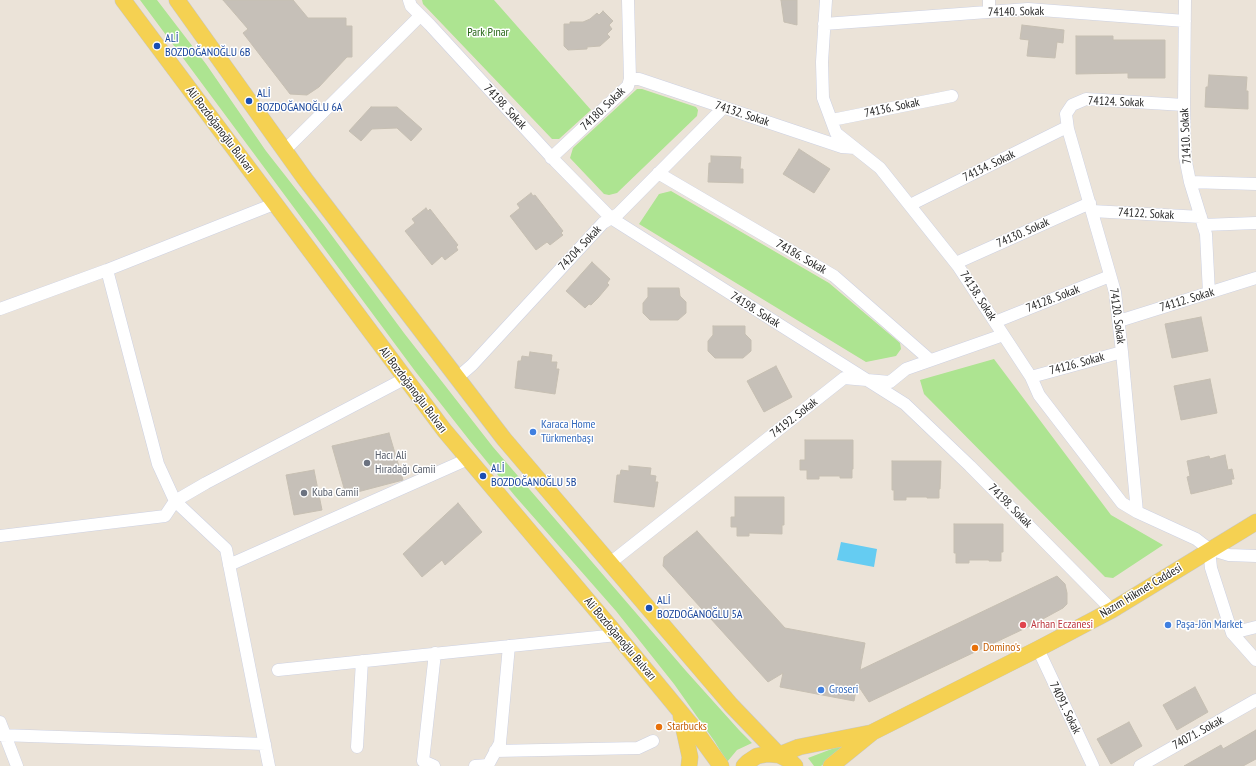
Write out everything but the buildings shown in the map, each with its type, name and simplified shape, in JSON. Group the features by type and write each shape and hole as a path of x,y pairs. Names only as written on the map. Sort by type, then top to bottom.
{"main road":[{"name":"Ali Bozdoğanoğlu Bulvarı","path":"123,0 404,379 468,459 617,635 721,766"},
{"path":"177,0 285,150 504,439 731,705 779,755 789,760 795,766"},
{"name":"Nazım Hikmet Caddesi","path":"873,732 1038,650 1112,610 1209,549 1256,522"},
{"path":"680,713 690,757 690,766"},
{"path":"744,766 757,756 768,754 779,755 799,747 873,732"},
{"path":"831,766 873,732"}],"street":[{"name":"74198. Sokak","path":"409,0 410,6 551,158 610,218 905,404 970,466 1112,610"},
{"name":"74180. Sokak","path":"551,158 628,86 630,79 628,0"},
{"name":"74138. Sokak","path":"826,0 822,62 823,98 836,133 880,168 956,263 1031,377 1040,395 1122,503 1137,512 1196,539 1209,549 1229,555 1256,556"},
{"name":"71410. Sokak","path":"1185,0 1185,157 1190,182 1206,234 1209,293"},
{"name":"74140. Sokak","path":"824,24 989,6 1184,21"},
{"path":"285,150 420,16"},
{"name":"74132. Sokak","path":"630,79 639,79 842,147 855,148"},
{"name":"74136. Sokak","path":"832,120 952,96"},
{"name":"74124. Sokak","path":"1068,127 1066,114 1072,105 1086,99 1184,105"},
{"name":"74204. Sokak","path":"457,378 472,365 603,223 618,214 724,107"},
{"name":"74134. Sokak","path":"910,205 1068,127"},
{"name":"74120. Sokak","path":"1068,127 1115,292 1137,512"},
{"name":"74186. Sokak","path":"658,173 834,276 930,360"},
{"path":"1190,182 1256,184"},
{"path":"0,310 107,270 274,204"},
{"name":"74122. Sokak","path":"1091,207 1202,221 1256,223"},
{"name":"74130. Sokak","path":"956,263 1091,207"},
{"path":"107,270 158,464 175,501 226,549 269,766"},
{"name":"74128. Sokak","path":"995,322 1110,276"},
{"name":"74112. Sokak","path":"1119,321 1256,278"},
{"name":"74192. Sokak","path":"610,563 844,378 890,382 906,369 1003,335"},
{"name":"74126. Sokak","path":"1031,377 1122,352"},
{"path":"0,536 165,516 175,501 206,483 404,379"},
{"path":"229,565 468,459"},
{"path":"1209,549 1211,568 1232,633 1256,660"},
{"path":"1232,633 1256,627"},
{"path":"278,670 617,635"},
{"path":"475,766 488,765 500,743 509,646"},
{"name":"74091. Sokak","path":"1038,650 1093,766"},
{"path":"434,653 423,761 434,766"},
{"path":"357,747 362,661"},
{"name":"74071. Sokak","path":"1140,766 1256,700"},
{"path":"0,722 3,735 17,766"},
{"path":"3,735 265,744"},
{"path":"495,751 638,748 653,741"}],"green space":[{"path":"140,0 157,0 206,64 266,151 324,225 404,333 493,447 686,671 752,743 737,750 727,762 715,742 674,684 616,611 515,496 415,371"},
{"name":"Park Pınar","path":"422,0 494,0 591,110 559,139 552,139 423,4"},
{"path":"637,89 642,89 696,107 698,110 697,116 617,193 609,195 604,194 570,158 573,148"},
{"path":"671,191 829,283 900,343 901,349 896,356 866,362 639,224 659,194"},
{"path":"994,359 1111,515 1163,545 1113,578 1105,577 924,394 920,380"},
{"path":"858,739 821,766 814,766 808,758"}],"water":[{"path":"841,542 877,549 874,567 837,560"}],"place":[{"name":"ALİ BOZDOĞANOĞLU 6B","path":"157,46"},
{"name":"ALİ BOZDOĞANOĞLU 6A","path":"249,101"},
{"name":"Karaca Home Türkmenbaşı","path":"533,432"},
{"name":"Hacı Ali Hıradağı Camii","path":"367,463"},
{"name":"ALİ BOZDOĞANOĞLU 5B","path":"483,476"},
{"name":"Kuba Camii","path":"304,493"},
{"name":"ALİ BOZDOĞANOĞLU 5A","path":"649,608"},
{"name":"Arhan Eczanesi","path":"1023,625"},
{"name":"Paşa-Jön Market","path":"1168,625"},
{"name":"Domino's","path":"975,648"},
{"name":"Groseri","path":"821,690"},
{"name":"Starbucks","path":"659,727"}]}
